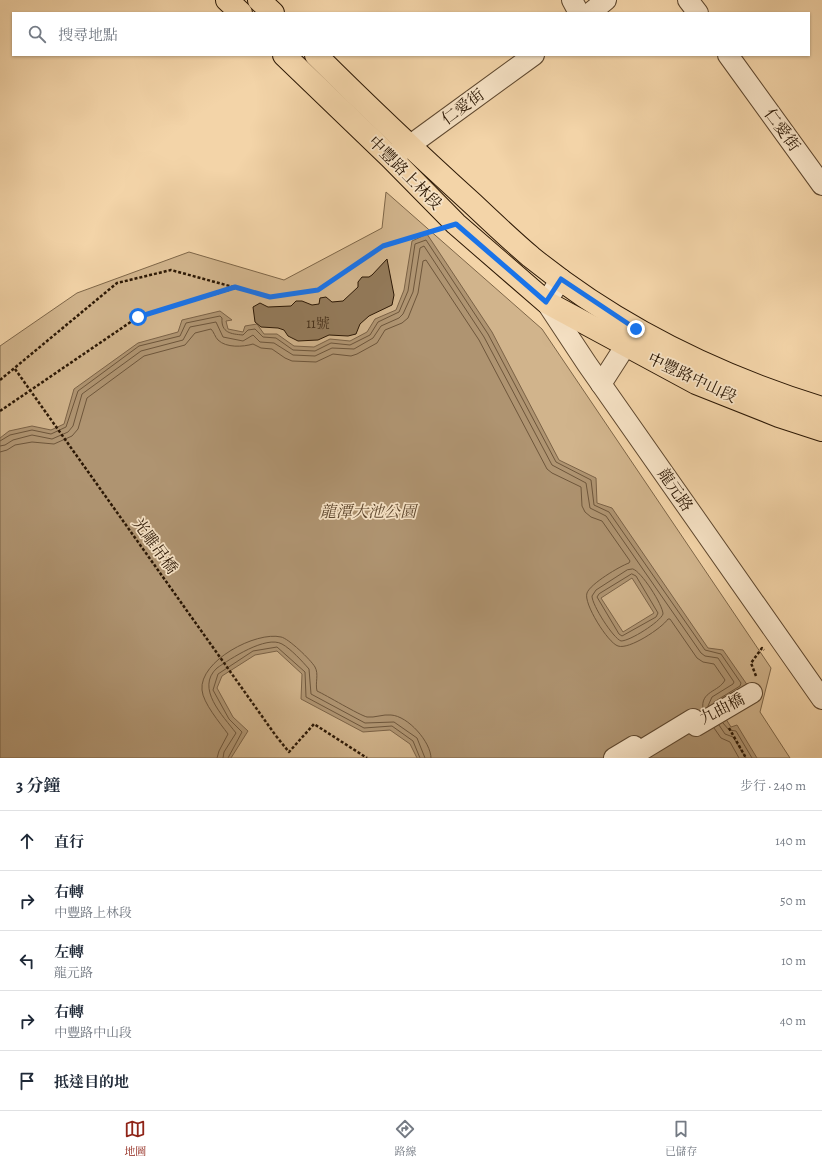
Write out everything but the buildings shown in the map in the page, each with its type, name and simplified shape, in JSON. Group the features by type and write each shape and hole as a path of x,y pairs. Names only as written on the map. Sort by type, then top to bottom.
{"main road":[{"path":"227,0 240,12"},
{"path":"260,0 272,12"},
{"name":"中豐路上林段","path":"285,56 390,157 456,224 546,302"},
{"name":"中豐路上林段","path":"317,56 409,146 531,256 561,279"},
{"name":"中豐路中山段","path":"561,279 636,329 716,369 822,408"},
{"name":"中豐路中山段","path":"546,302 696,383 779,416 822,430"}],"street":[{"path":"572,0 578,12"},
{"path":"591,12 606,0"},
{"path":"688,0 697,12"},
{"name":"仁愛街","path":"390,157 409,146 533,56"},
{"name":"仁愛街","path":"729,56 822,185"},
{"path":"546,302 561,279"},
{"name":"龍元路","path":"546,302 601,384 822,699"},
{"path":"601,384 626,345"},
{"name":"九曲橋","path":"614,758 634,746 637,753 693,719 696,726 752,693"}],"path":[{"path":"0,380 117,283 171,270 270,297 318,290 383,246 456,224"},
{"path":"0,411 138,317 235,287"},
{"name":"光雕吊橋","path":"14,369 276,736 289,752 314,724 368,758"},
{"path":"752,693 757,681 751,662 762,648 772,660 787,650"},
{"path":"720,712 746,758"}],"green space":[{"name":"龍潭大池公園","path":"386,192 542,329 771,668 760,712 790,758 0,758 0,346 77,293 189,252 284,280 382,228"}],"water":[{"name":"龍潭大池公園","path":"427,234 492,332 559,460 596,478 597,503 612,508 708,648 723,650 748,686 717,705 731,727 737,725 757,758 417,758 410,744 390,730 363,732 301,699 302,674 277,651 255,655 222,676 217,688 233,717 248,731 231,758 0,758 0,438 9,431 32,426 51,430 64,424 74,389 138,343 178,332 182,320 220,311 232,320 226,321 228,329 243,332 245,326 257,324 264,334 277,334 294,346 314,347 330,339 350,341 367,332 375,319 396,310 404,290 412,241","holes":["632,578 654,613 623,632 601,598"]}],"route":[{"path":"138,317 235,287 270,297 318,290 383,246 456,224 546,302 561,279 636,329"}]}
